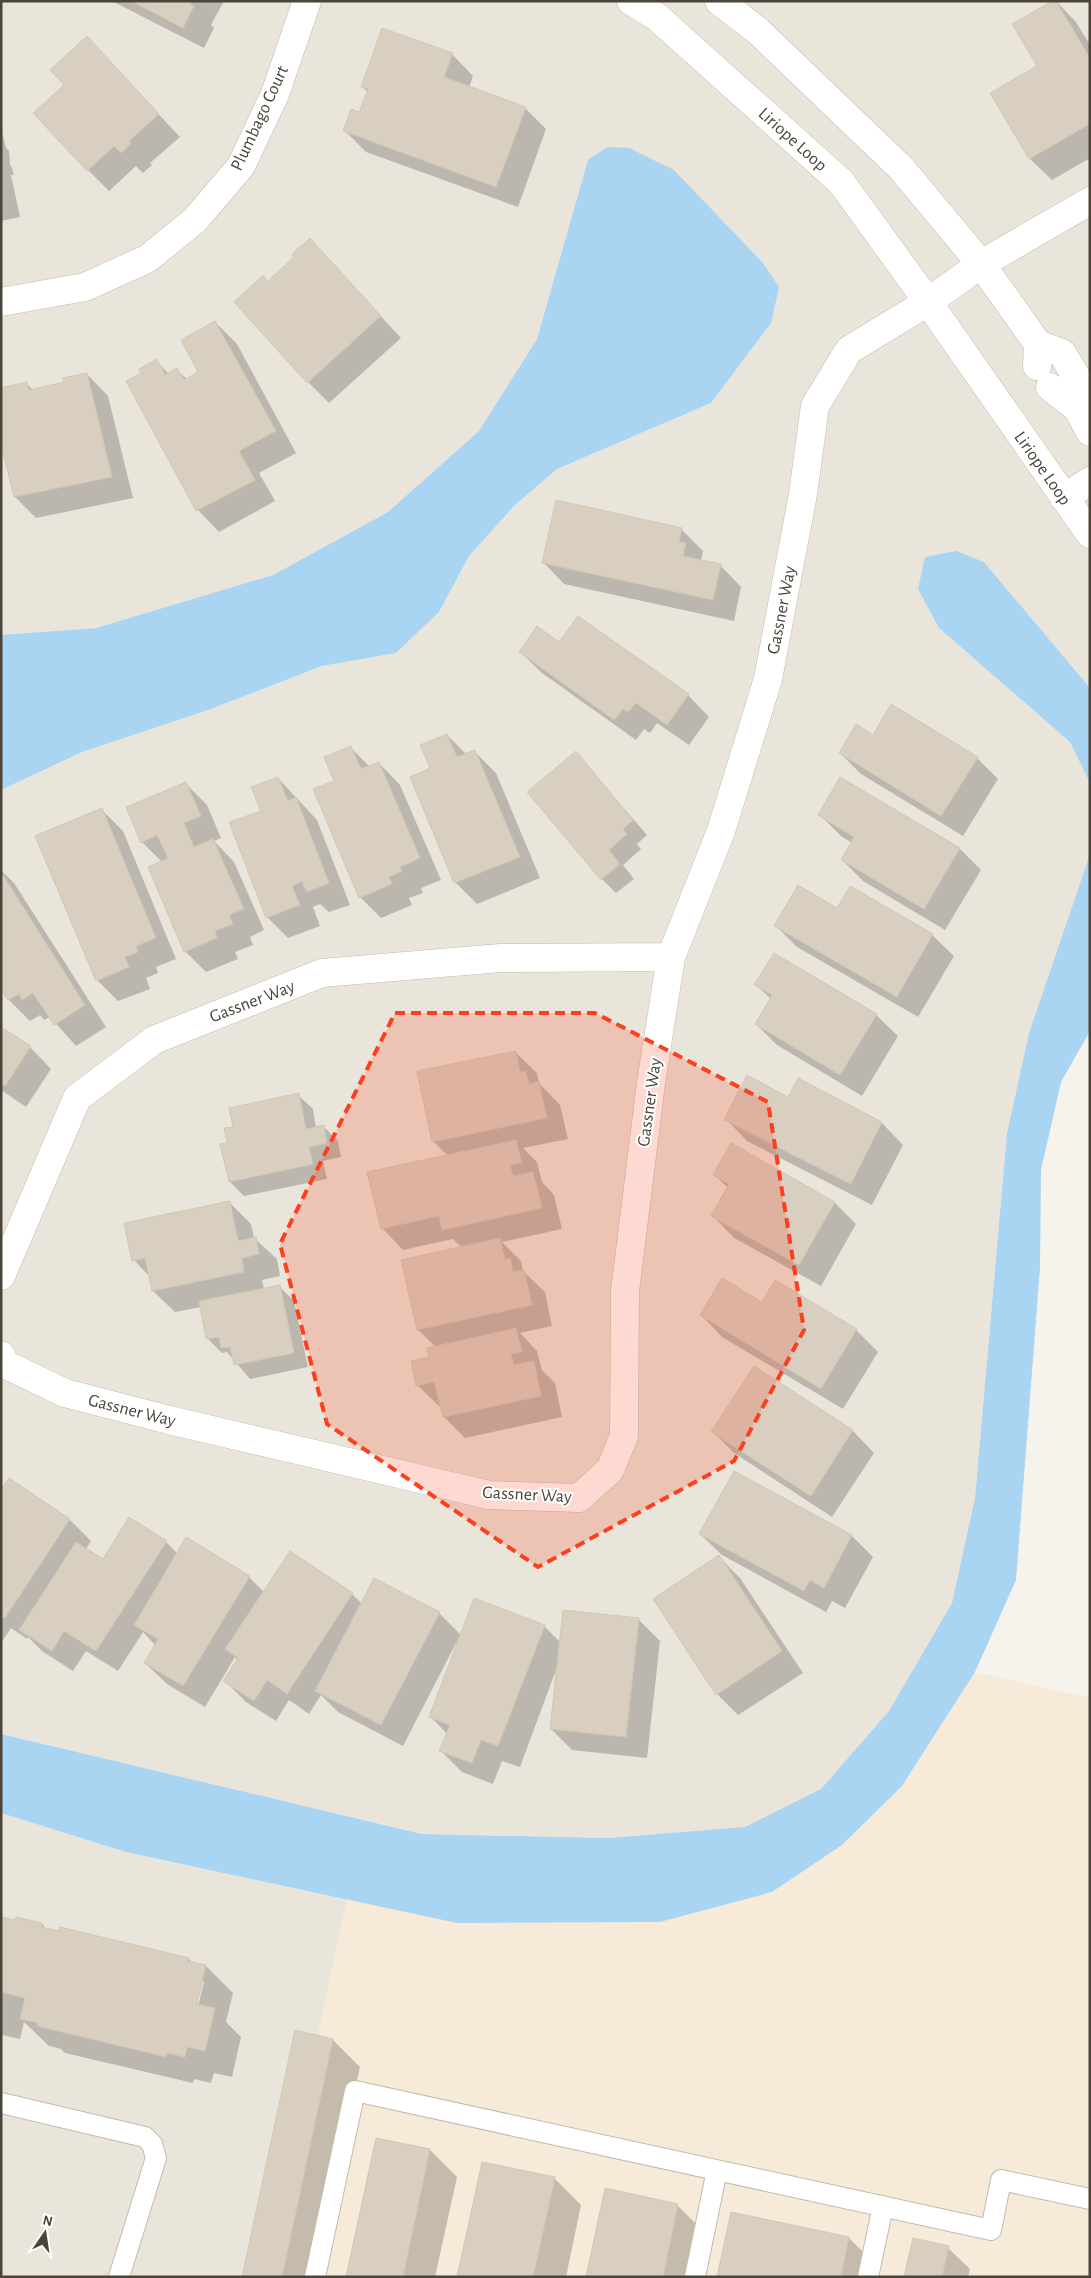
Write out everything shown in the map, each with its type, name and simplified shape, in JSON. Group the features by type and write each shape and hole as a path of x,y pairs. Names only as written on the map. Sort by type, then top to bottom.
{"street":[{"name":"Plumbago Court","path":"1,302 85,287 147,259 196,220 241,166 274,94 307,1"},
{"name":"Liriope Loop","path":"631,1 657,17 841,182 928,302 1090,534"},
{"path":"719,1 757,30 900,168 981,264 1042,366 1055,392 1084,421"},
{"path":"928,302 981,264 1090,201"},
{"name":"Gassner Way","path":"1,1355 4,1364 65,1394 489,1495 579,1498 610,1470 624,1436 625,1291 651,1083 671,957 721,831 768,680 803,494 815,406 849,350 928,302"},
{"path":"1042,366 1062,353 1078,378 1084,421"},
{"path":"1064,498 1090,481"},
{"name":"Gassner Way","path":"1,1276 77,1098 154,1040 322,973 500,958 671,957"}],"lane":[{"path":"315,2277 355,2091 991,2230 1001,2180 1090,2199"},
{"path":"1,2103 145,2137 152,2144 156,2158 119,2277"},
{"path":"695,2277 717,2170"},
{"path":"868,2277 883,2206"}],"highlighted area":[{"path":"395,1013 595,1013 768,1102 804,1330 734,1461 538,1567 327,1424 280,1244"}],"shaded area":[{"path":"1,1 1090,1 1090,688 984,562 939,628 1070,742 1090,783 1090,854 1029,1033 1007,1133 975,1498 952,1603 889,1711 821,1789 745,1827 607,1838 422,1834 1,1734 1,790 82,752 211,709 322,666 396,653 439,612 469,556 514,506 557,469 711,403 771,323 588,160 537,339 479,431 388,512 273,575 96,628 1,635"},
{"path":"975,1672 1090,1698 1090,2277 266,2277 347,1899 457,1923 660,1922 772,1892 842,1845 902,1786"},
{"path":"1,1813 126,1852 347,1899 266,2277 1,2277"}],"water":[{"path":"608,147 629,148 674,170 763,263 779,287 771,323 711,403 557,469 514,506 469,556 439,612 396,653 322,666 211,709 82,752 1,790 1,635 96,628 273,575 388,512 479,431 537,339 588,160"},
{"path":"956,551 984,562 1090,688 1090,783 1070,742 939,628 918,589 925,557"},
{"path":"1090,854 1090,1031 1061,1082 1041,1170 1040,1268 1016,1580 975,1672 902,1786 842,1845 772,1892 660,1922 457,1923 126,1852 1,1813 1,1734 422,1834 607,1838 745,1827 821,1789 889,1711 952,1603 975,1498 1007,1133 1029,1033"}],"building":[{"path":"131,1 192,1 190,4 194,6 183,28"},
{"path":"1052,1 1056,1 1090,58 1090,124 1029,159 990,93 1037,66 1012,24"},
{"path":"382,28 453,53 444,77 526,107 496,187 343,131 351,109 359,112 368,89 361,87"},
{"path":"87,36 159,114 129,141 131,143 121,153 114,146 87,171 33,113 64,85 50,70"},
{"path":"310,238 381,316 307,383 234,302 263,275 268,281 294,257 292,254"},
{"path":"215,321 276,431 239,451 255,480 196,511 126,381 141,373 139,369 157,359 165,375 177,368 184,380 198,372 181,340"},
{"path":"87,373 112,477 14,497 1,444 1,388 27,382 29,390 64,382 63,378"},
{"path":"556,500 682,528 679,542 686,543 683,556 721,564 713,600 542,563"},
{"path":"578,616 689,694 667,725 636,703 628,712 623,709 614,720 519,652 537,626 559,642"},
{"path":"891,704 978,757 941,816 839,753 856,724 873,735"},
{"path":"447,734 457,757 475,750 520,857 454,883 410,777 430,768 420,745"},
{"path":"351,746 361,769 379,762 420,858 400,867 402,871 389,877 392,884 359,898 313,789 334,781 324,757"},
{"path":"576,751 633,820 623,829 627,834 609,850 620,864 601,880 527,792"},
{"path":"278,777 288,801 296,797 329,883 307,892 302,881 292,886 300,905 266,918 229,822 261,811 251,787"},
{"path":"840,777 960,848 924,909 841,860 854,837 818,815"},
{"path":"186,782 201,816 184,823 194,847 213,839 244,909 229,915 233,924 215,931 217,938 184,952 148,867 168,858 157,835 141,843 126,807"},
{"path":"102,808 156,938 136,946 138,952 125,957 129,967 96,981 35,836"},
{"path":"1,872 85,1005 54,1025 33,993 22,1000 19,994 8,1000 1,990"},
{"path":"798,885 837,908 850,886 933,934 897,997 774,926"},
{"path":"774,953 877,1014 840,1075 755,1024 772,995 754,985"},
{"path":"1,1027 31,1046 5,1086 1,1084"},
{"path":"516,1051 520,1072 526,1071 529,1084 539,1082 547,1118 432,1142 417,1071"},
{"path":"747,1075 788,1097 798,1078 882,1122 851,1184 724,1120"},
{"path":"299,1093 306,1129 324,1125 327,1143 309,1147 313,1164 229,1182 220,1144 227,1143 224,1128 233,1127 229,1108"},
{"path":"516,1140 522,1163 510,1165 513,1176 533,1172 542,1208 442,1230 439,1216 381,1229 367,1172"},
{"path":"731,1143 835,1202 799,1265 711,1216 729,1184 713,1175"},
{"path":"230,1201 238,1241 256,1237 259,1254 242,1258 244,1272 152,1291 145,1258 132,1261 124,1223"},
{"path":"500,1238 505,1260 510,1258 513,1272 524,1270 532,1305 417,1330 401,1260"},
{"path":"722,1278 762,1302 775,1280 857,1329 821,1389 700,1315"},
{"path":"280,1285 294,1353 234,1365 230,1347 221,1348 219,1337 206,1339 199,1301"},
{"path":"516,1328 522,1352 511,1354 514,1365 534,1361 541,1396 443,1417 434,1382 416,1386 411,1361 429,1357 427,1348"},
{"path":"754,1366 853,1430 811,1496 711,1432"},
{"path":"734,1471 852,1535 824,1588 810,1580 804,1591 699,1534"},
{"path":"9,1478 70,1519 5,1618 1,1616 1,1489"},
{"path":"129,1517 167,1541 96,1651 64,1631 52,1651 19,1630 76,1542 103,1559"},
{"path":"186,1537 250,1576 183,1686 144,1663 158,1639 134,1625"},
{"path":"290,1551 353,1593 287,1694 267,1680 254,1701 223,1681 238,1658 225,1649"},
{"path":"719,1555 782,1651 716,1695 653,1599"},
{"path":"374,1578 440,1612 381,1725 315,1691"},
{"path":"474,1598 545,1625 498,1746 481,1740 472,1763 439,1751 450,1725 429,1717"},
{"path":"563,1610 639,1618 626,1737 550,1729"},
{"path":"1,1917 15,1920 16,1917 42,1923 41,1927 59,1931 60,1927 189,1958 188,1961 206,1965 197,2004 215,2008 205,2051 187,2047 185,2057 167,2053 166,2057 37,2026 38,2023 20,2019 25,1998 1,1992"},
{"path":"295,2030 333,2039 282,2277 242,2277"},
{"path":"376,2138 430,2149 403,2277 346,2277"},
{"path":"482,2162 555,2177 533,2277 457,2277"},
{"path":"605,2188 678,2204 663,2277 586,2277"},
{"path":"731,2212 849,2237 841,2277 717,2277"},
{"path":"913,2238 949,2246 942,2277 904,2277"}]}
